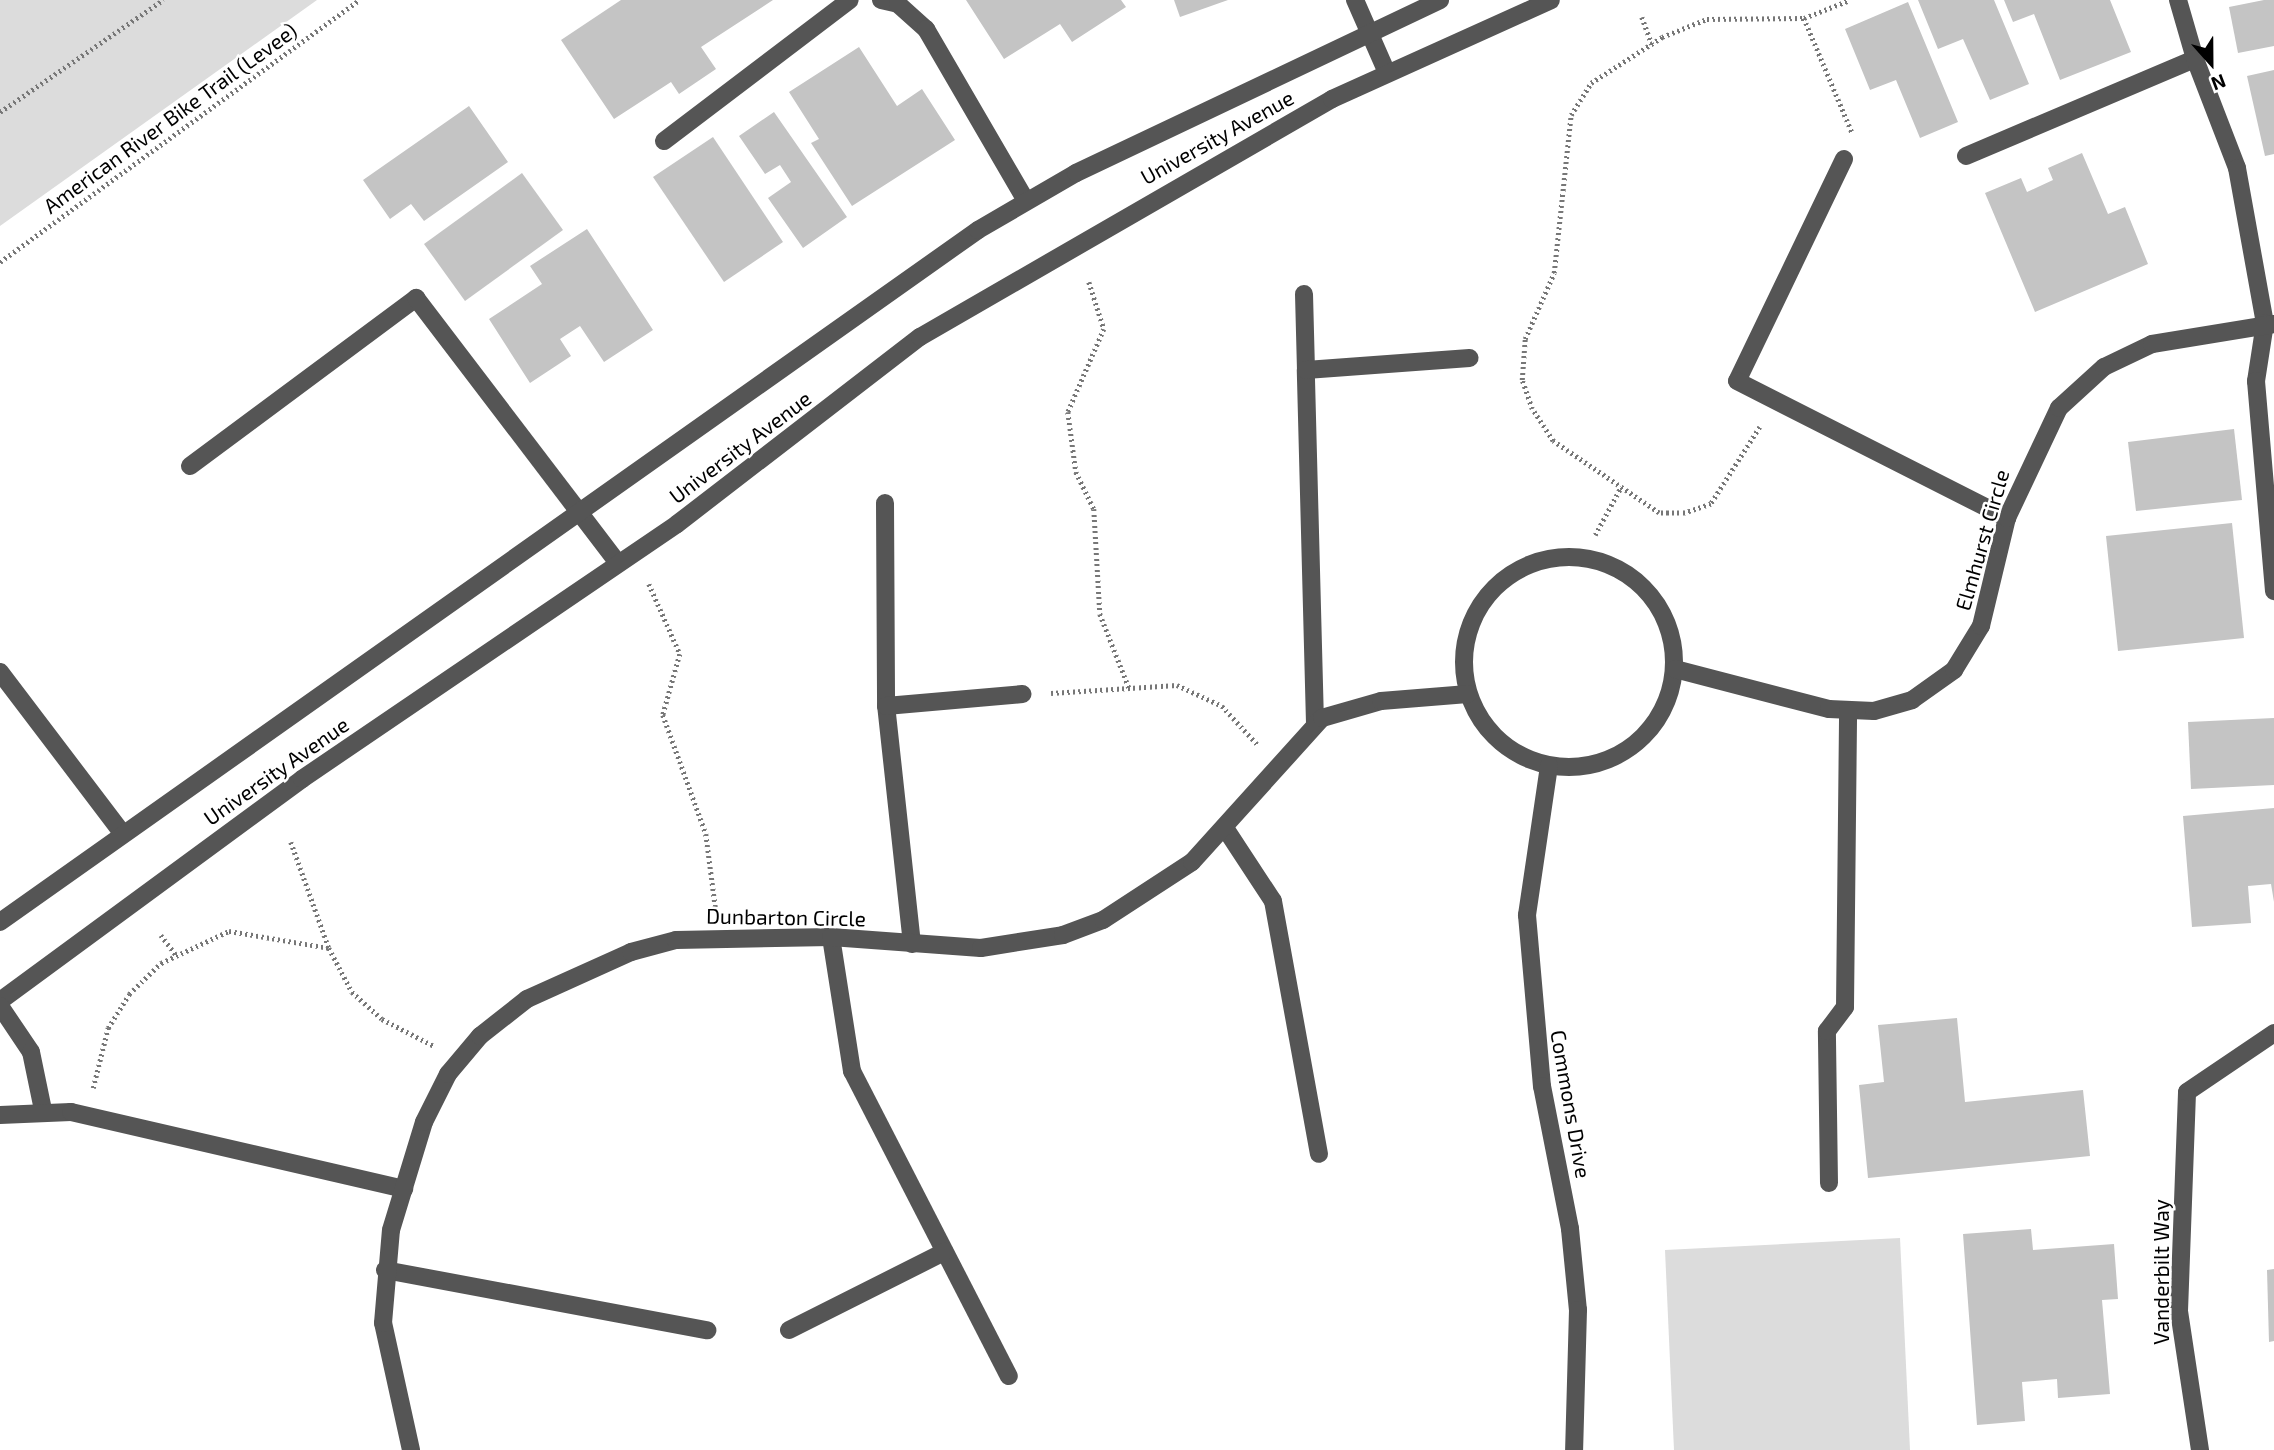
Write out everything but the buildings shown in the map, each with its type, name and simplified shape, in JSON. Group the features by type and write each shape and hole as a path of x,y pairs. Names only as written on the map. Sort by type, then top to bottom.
{"street":[{"path":"664,141 850,0"},
{"path":"881,0 898,4 926,29 1026,201"},
{"path":"1356,0 1387,73"},
{"name":"University Avenue","path":"0,922 580,510 1026,201 1369,32 1440,0"},
{"name":"University Avenue","path":"0,1003 302,779 618,563 920,337 1072,244 1387,73 1551,0"},
{"path":"2178,0 2195,59 2237,168 2269,323 2256,381 2274,591"},
{"path":"1966,156 2195,59"},
{"path":"1844,159 1737,381 2007,518"},
{"path":"1304,295 1315,723"},
{"path":"190,466 416,298 618,563"},
{"name":"Elmhurst Circle","path":"1675,669 1848,710 1912,700 1954,670 1981,626 2007,518 2059,408 2104,367 2175,338 2269,323"},
{"path":"1306,370 1470,358"},
{"path":"885,503 886,706 912,944"},
{"path":"1556,557 1593,559 1637,582 1654,599 1671,632 1675,669 1663,712 1634,746 1594,766 1549,766 1499,742 1468,695 1463,658 1471,622 1485,601 1521,568 1556,557"},
{"path":"0,672 123,834"},
{"path":"886,706 1022,694"},
{"name":"Dunbarton Circle","path":"411,1450 387,1363 385,1270 404,1189 424,1122 460,1059 527,999 631,952 719,936 831,937 981,948 1063,935 1151,892 1226,828 1315,723 1343,708 1381,701 1468,695"},
{"path":"1829,1183 1827,1031 1845,1007 1848,710"},
{"name":"Commons Drive","path":"1549,766 1527,915 1542,1086 1577,1296 1574,1450"},
{"path":"1226,828 1273,901 1319,1154"},
{"path":"831,937 852,1071 1009,1376"},
{"path":"0,1003 31,1052 43,1110"},
{"name":"Vanderbilt Way","path":"2200,1450 2179,1311 2187,1092 2274,1033"},
{"path":"0,1115 43,1110 91,1117 404,1189"},
{"path":"789,1330 944,1252"},
{"path":"385,1270 707,1330"}],"path":[{"path":"0,112 163,0"},
{"name":"American River Bike Trail (Levee)","path":"0,262 359,0"},
{"path":"1774,400 1711,504 1685,513 1659,513 1553,441 1532,409 1523,366 1525,339 1554,274 1577,97 1652,44 1707,19 1804,18 1850,0"},
{"path":"1642,17 1652,44"},
{"path":"1804,18 1854,127 1844,159"},
{"path":"1089,282 1104,329 1069,412 1076,472 1094,509 1100,614 1130,690"},
{"path":"1595,535 1621,486"},
{"path":"649,584 680,654 663,715 706,834 719,936"},
{"path":"1022,694 1196,690 1222,706 1277,766"},
{"path":"290,842 329,948 352,992 382,1019 460,1059"},
{"path":"91,1117 95,1065 108,1028 129,994 176,955 229,931 329,948"},
{"path":"161,935 176,955"}],"shaded area":[{"path":"0,0 317,0 0,226"},
{"path":"1900,1238 1910,1450 1674,1450 1665,1250"}]}
